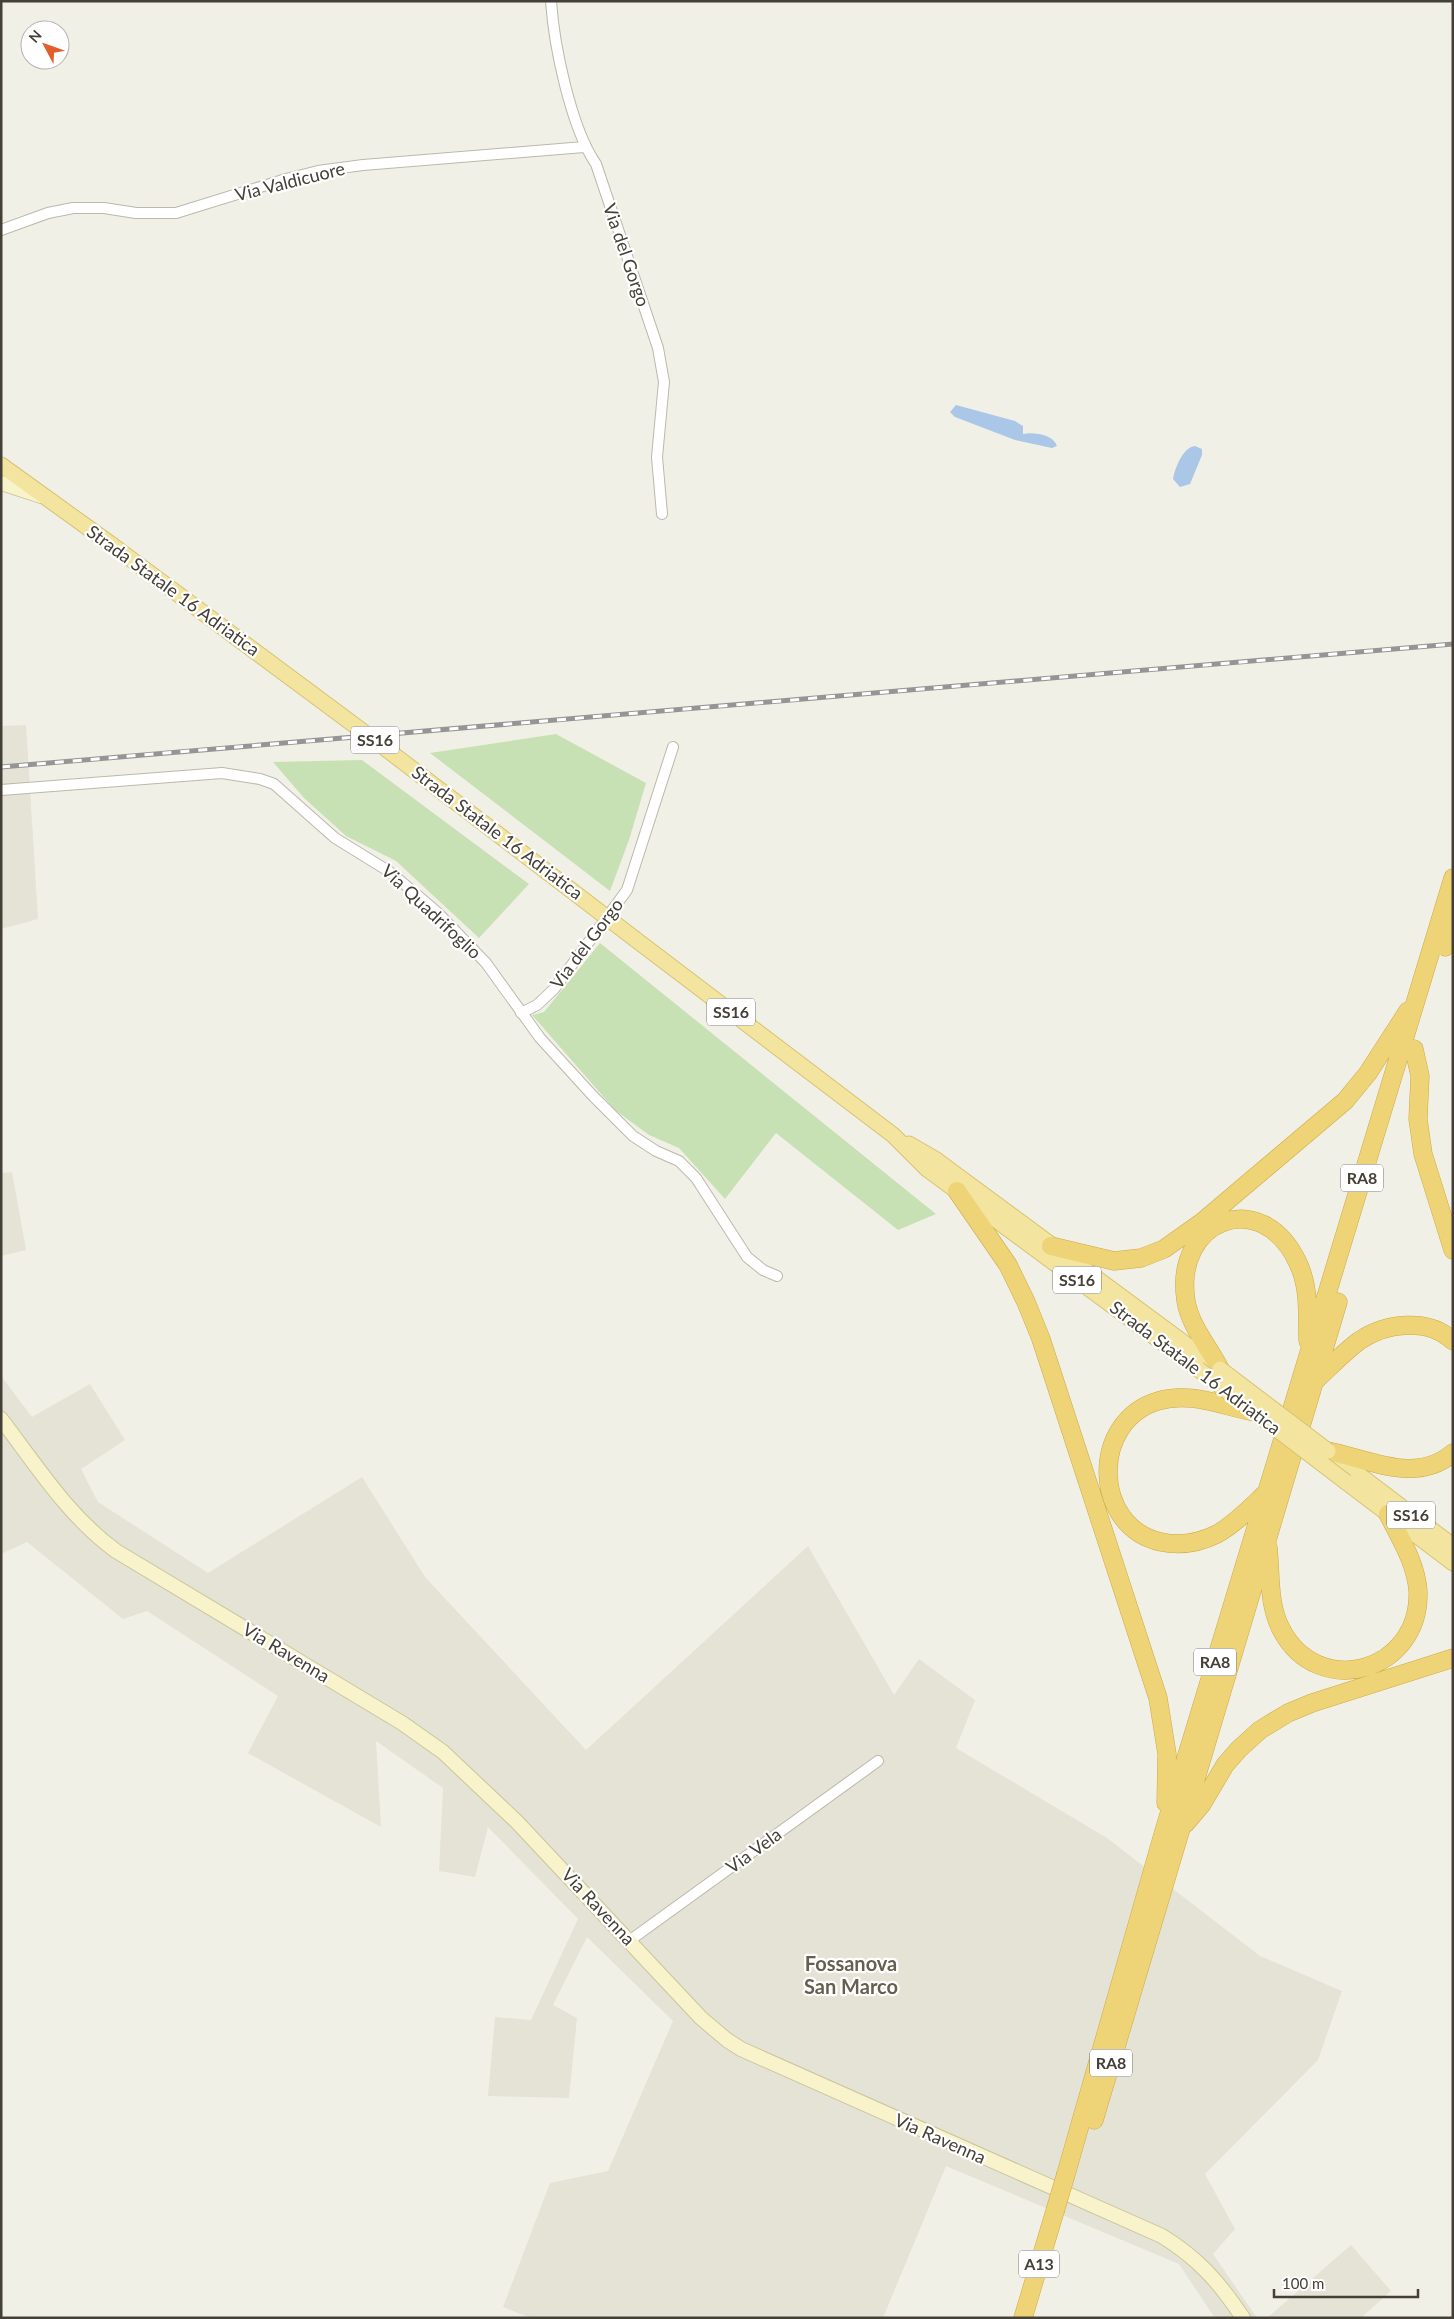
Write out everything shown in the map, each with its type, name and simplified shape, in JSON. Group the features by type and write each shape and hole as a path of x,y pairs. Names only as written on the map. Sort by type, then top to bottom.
{"highway":[{"name":"RA8","path":"1078,2153 1164,1831 1453,878"},
{"name":"RA8","path":"1078,2153 1182,1828 1267,1537 1316,1380 1453,921"},
{"path":"1051,1246 1114,1261 1141,1258 1176,1242 1345,1100 1368,1073 1390,1037 1416,1001"},
{"path":"1414,1049 1420,1076 1418,1119 1423,1154 1453,1250"},
{"path":"957,1191 1008,1265 1030,1310 1152,1678 1167,1754 1164,1831"},
{"path":"1220,1369 1202,1356 1186,1302 1184,1279 1189,1257 1198,1240 1213,1227 1230,1220 1260,1222 1279,1235 1298,1263 1305,1283 1308,1305 1309,1356"},
{"path":"1316,1380 1358,1342 1380,1331 1416,1325 1437,1330 1453,1341"},
{"path":"1254,1412 1209,1400 1186,1397 1166,1399 1147,1405 1131,1416 1117,1433 1109,1451 1108,1467 1114,1502 1123,1520 1136,1532 1151,1540 1178,1544 1196,1542 1224,1530 1266,1492"},
{"path":"1328,1452 1354,1456 1376,1465 1414,1469 1437,1462 1453,1453"},
{"path":"1267,1537 1270,1595 1275,1617 1286,1638 1301,1656 1311,1661 1332,1669 1352,1670 1374,1665 1394,1653 1408,1636 1415,1616 1418,1589 1412,1563 1388,1514"},
{"path":"1182,1828 1202,1804 1226,1765 1239,1749 1260,1730 1288,1713 1312,1703 1453,1658"},
{"name":"A13","path":"1024,2318 1060,2213 1078,2153"},
{"name":"A13","path":"1035,2318 1060,2213"}],"main road":[{"name":"Strada Statale 16 Adriatica","path":"1,465 377,742 893,1135 928,1169 957,1191 1202,1356"},
{"path":"1,483 46,498"},
{"name":"Strada Statale 16 Adriatica","path":"893,1135 935,1159 1202,1356 1254,1412 1366,1490 1453,1546"},
{"name":"Strada Statale 16 Adriatica","path":"1220,1369 1328,1452 1388,1514 1453,1563"},
{"name":"Via Ravenna","path":"1,1419 69,1509 97,1537 116,1551 402,1723 432,1744 517,1822 701,2018 727,2040 865,2106 1162,2236 1187,2252 1204,2266 1243,2318"}],"street":[{"name":"Via del Gorgo","path":"551,1 558,56 584,147 596,164 658,348 664,382 658,457 662,514"},
{"name":"Via Valdicuore","path":"1,230 48,213 73,208 104,208 136,213 176,213 310,173 363,164 584,147"},
{"name":"Via del Gorgo","path":"521,1013 537,1005 554,989 627,890 673,747"},
{"name":"Via Quadrifoglio","path":"1,790 222,773 260,779 274,784 288,794 335,838 384,867 437,912 486,963 540,1038 614,1120 656,1151 679,1162 696,1178 746,1257 763,1270 777,1276"},
{"name":"Via Vela","path":"630,1941 878,1761"}],"shaded area":[{"path":"26,725 38,919 1,929 1,726"},
{"path":"12,1172 26,1250 1,1256 1,1173"},
{"path":"1,1376 32,1417 90,1384 125,1440 81,1469 98,1502 208,1573 362,1477 425,1577 586,1750 808,1546 894,1695 919,1659 975,1700 956,1748 1107,1838 1260,1956 1342,1991 1318,2060 1205,2174 1235,2229 1213,2254 1257,2318 1215,2318 1179,2264 946,2166 883,2318 531,2318 503,2307 550,2183 608,2171 673,2021 587,1937 553,2005 577,2018 569,2098 488,2096 495,2017 531,2020 578,1919 488,1827 475,1877 439,1871 443,1788 376,1741 381,1827 248,1753 278,1696 147,1611 123,1619 27,1542 1,1554"},
{"path":"1351,2245 1391,2291 1361,2318 1267,2318"}],"green space":[{"path":"556,734 646,783 629,840 610,891 430,753"},
{"path":"362,760 529,884 479,938 396,861 346,836 304,798 273,762"},
{"path":"600,943 936,1214 898,1230 776,1133 725,1199 679,1148 649,1135 615,1110 532,1015 544,1012"}],"water":[{"path":"956,405 1015,421 1023,426 1023,434 1032,433 1047,436 1057,446 1052,448 1015,440 955,417 950,412"},
{"path":"1195,446 1202,449 1202,455 1190,484 1180,487 1173,479 1176,469 1183,454"}],"railway":[{"path":"1,767 1453,644"}],"district":[{"name":"Fossanova San Marco","path":"851,1976"}]}
